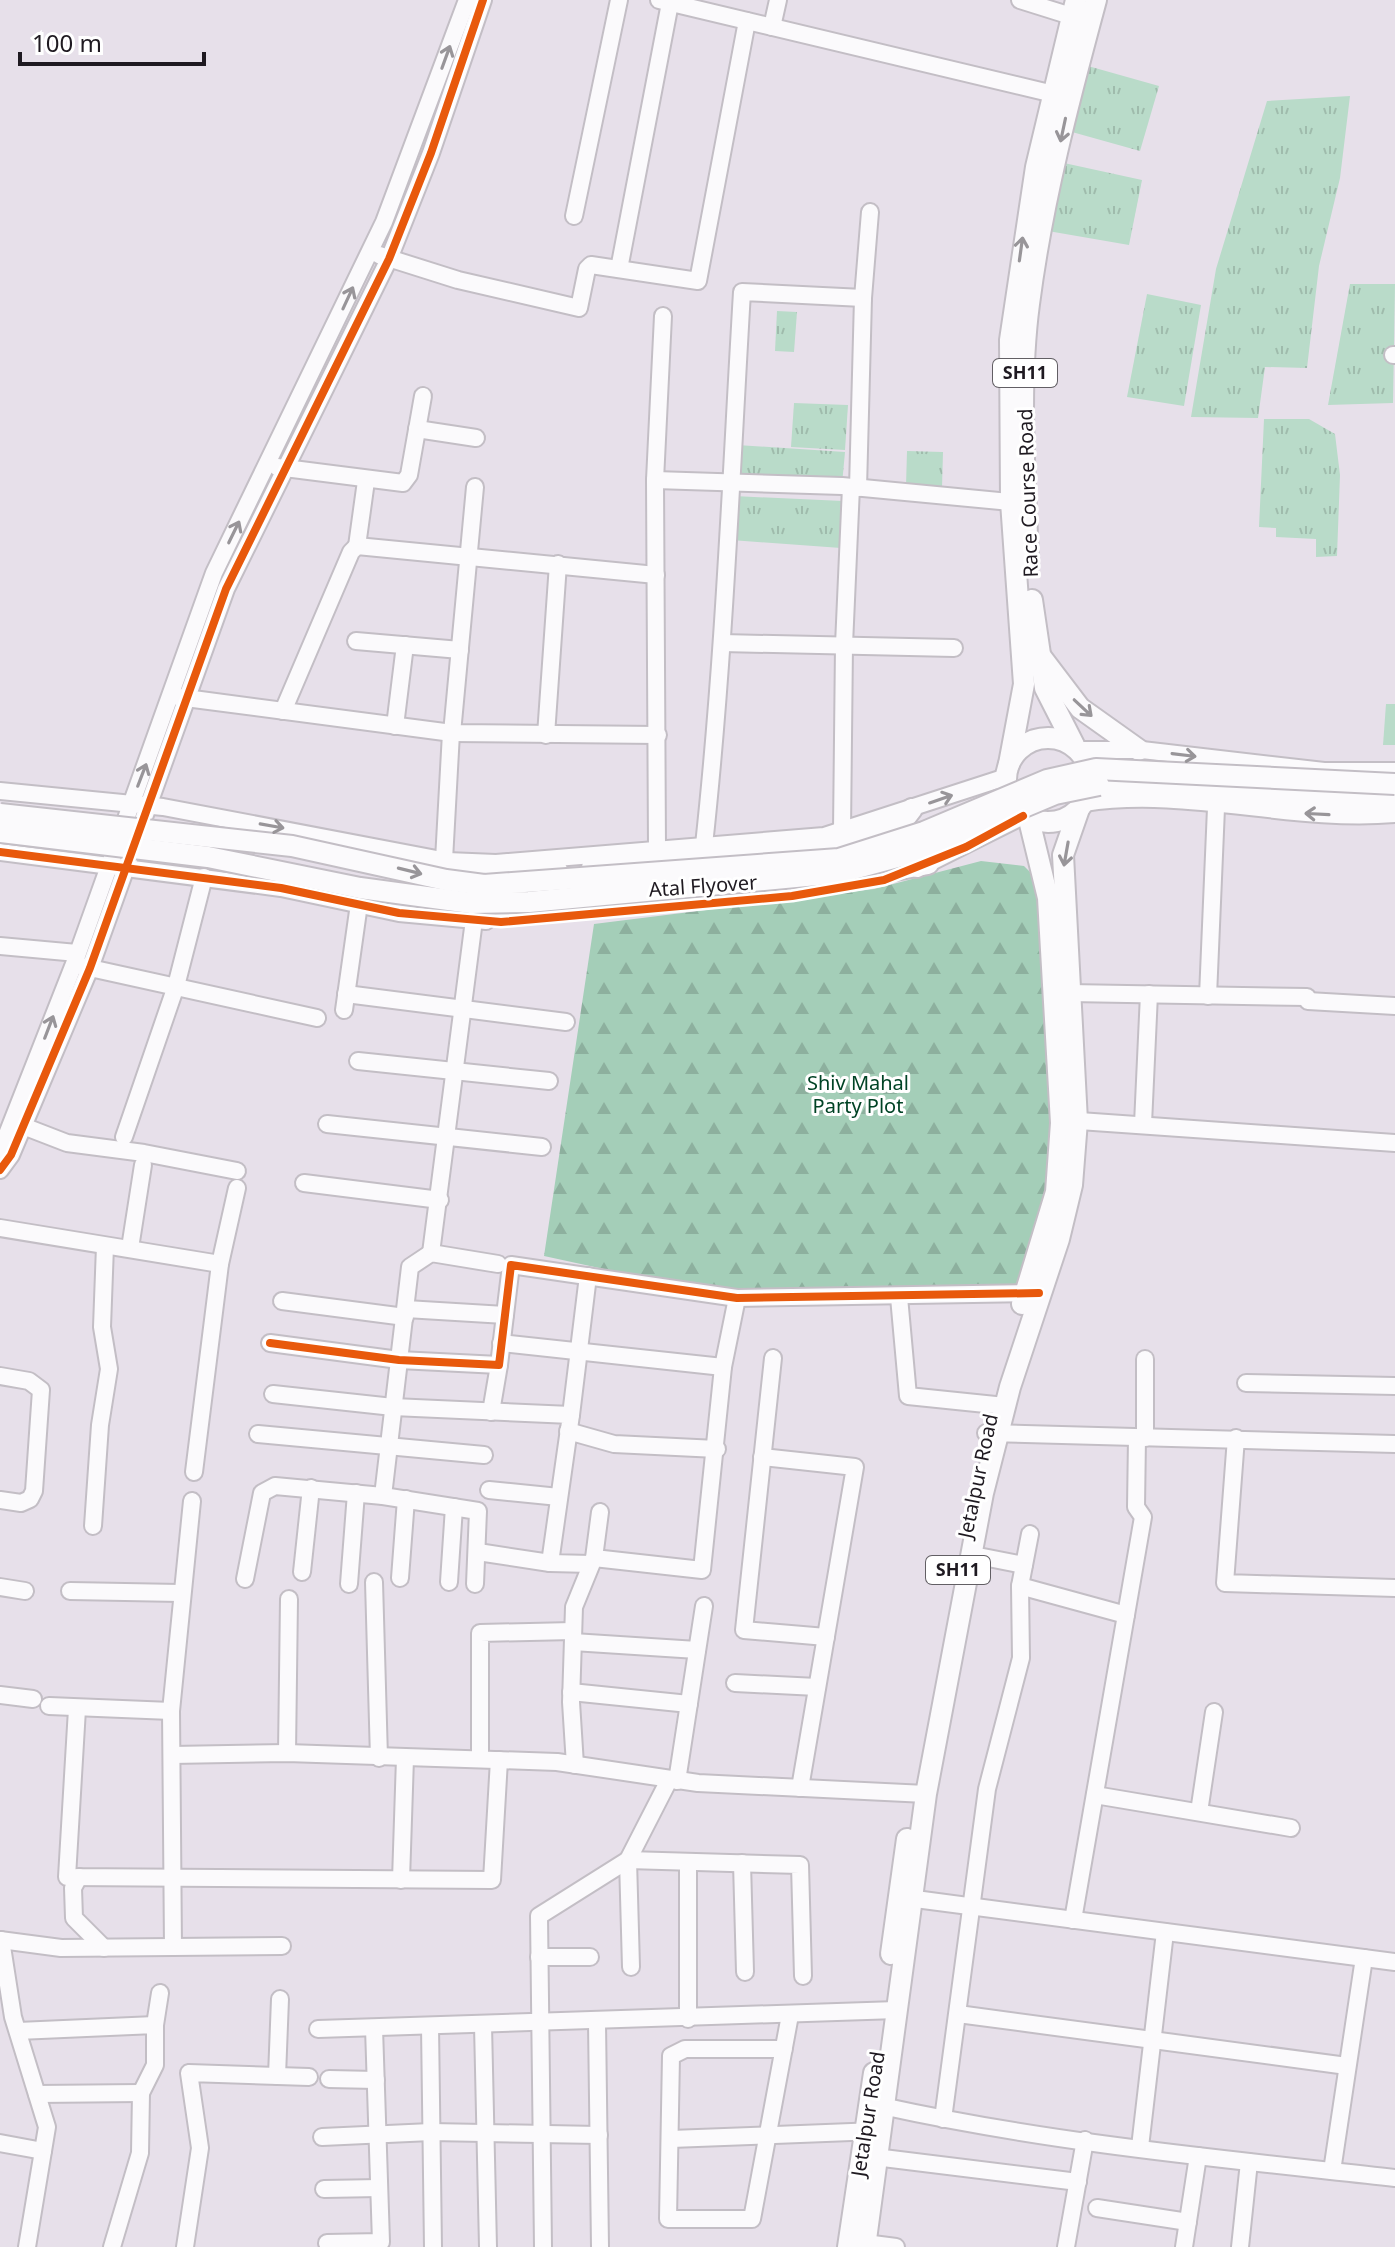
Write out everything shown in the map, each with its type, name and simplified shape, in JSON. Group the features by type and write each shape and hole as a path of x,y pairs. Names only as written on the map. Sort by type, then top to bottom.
{"main road":[{"name":"Race Course Road","path":"1060,96 1096,0"},
{"name":"Race Course Road","path":"1008,770 1024,684 1020,503 1029,306 1073,8"},
{"name":"Race Course Road","path":"1020,503 1045,688 1076,748"},
{"path":"1039,655 1080,708 1139,750"},
{"path":"1008,770 1025,744 1037,738 1050,737 1076,748"},
{"name":"SH11","path":"1056,899 1063,855 1091,783 1090,769 1076,748"},
{"name":"Atal Flyover","path":"0,832 112,843 243,864 360,888 446,880 484,885 524,884 839,859 924,832 1047,780 1096,769 1395,784"},
{"name":"SH11","path":"1008,770 1008,791 1026,818 1056,899"},
{"name":"Atal Flyover","path":"0,814 239,839 319,851 529,902 838,873 919,851 1055,794 1099,785 1138,784 1308,799 1395,800"},
{"path":"0,801 226,830 239,839"},
{"path":"1026,818 1058,821 1081,806"},
{"path":"912,809 899,826 813,848 562,870 464,874 446,880 475,913 519,913 774,892 822,886 928,864"},
{"path":"0,841 218,871 243,864"},
{"name":"Jetalpur Road","path":"859,2246 871,2131 920,1794 992,1433 1032,1293 1069,1203 1069,993 1056,899"},
{"name":"Jetalpur Road","path":"1056,899 1069,1120"},
{"name":"Jetalpur Road","path":"920,1794 973,1555 992,1433"},
{"name":"Jetalpur Road","path":"859,2246 875,2157 871,2131 882,2106 891,2010"}],"street":[{"path":"179,697 214,573 404,173 467,0"},
{"path":"0,1170 11,1155 23,1126 80,962 107,866 139,805 179,697 230,580 389,259 431,153 483,0"},
{"path":"574,216 619,0"},
{"path":"772,27 778,0"},
{"path":"1020,0 1073,8"},
{"path":"619,269 664,1 1060,96"},
{"path":"370,250 389,259 489,288 579,308 587,269 596,264 698,281 747,21"},
{"path":"842,831 844,645 870,212"},
{"path":"704,845 722,643 742,292 863,298"},
{"path":"657,849 655,480 663,316"},
{"path":"266,465 396,485 407,480 423,396"},
{"path":"417,429 476,438"},
{"path":"655,480 854,487 1020,503"},
{"path":"283,711 351,552 357,546 366,481"},
{"path":"446,880 452,733 475,487"},
{"path":"357,546 656,575"},
{"path":"546,735 558,564"},
{"path":"356,641 460,650"},
{"path":"722,643 954,648"},
{"path":"395,726 405,645"},
{"path":"179,697 452,733 658,735"},
{"path":"1076,748 1139,750 1324,771 1395,771"},
{"path":"0,791 139,805 446,880 496,863 824,836 912,809 1008,770"},
{"path":"1081,806 1120,797 1306,814 1359,817 1395,814"},
{"path":"0,1152 80,962 126,867 139,805"},
{"path":"1208,996 1216,808"},
{"path":"0,854 281,888 399,913 474,920 529,920 792,896 884,880 928,864 1026,818"},
{"path":"124,1137 176,986 204,877"},
{"path":"359,904 345,1002 463,1008 566,1022"},
{"path":"431,1253 449,1135 474,920"},
{"path":"0,946 317,1018"},
{"path":"1069,993 1308,999 1395,1006"},
{"path":"1143,1124 1149,994"},
{"path":"358,1061 549,1081"},
{"path":"1069,1120 1395,1143"},
{"path":"327,1124 542,1147"},
{"path":"23,1126 67,1143 237,1180 220,1264 194,1472"},
{"path":"130,1248 143,1165"},
{"path":"304,1183 440,1200"},
{"path":"0,1228 220,1264"},
{"path":"93,1526 100,1425 109,1369 102,1327 105,1246"},
{"path":"383,1496 410,1267 431,1253 498,1264"},
{"path":"491,1412 511,1265 737,1298 1032,1293"},
{"path":"550,1563 588,1276"},
{"path":"899,1297 908,1396 999,1406"},
{"path":"478,1552 550,1563 592,1561 702,1570 717,1449 723,1367 737,1298"},
{"path":"282,1301 405,1313 505,1315"},
{"path":"270,1343 399,1360 499,1365"},
{"path":"501,1343 579,1349 637,1359 723,1367"},
{"path":"773,1358 744,1630 826,1637"},
{"path":"1073,1920 1143,1517 1136,1507 1145,1359"},
{"path":"0,1376 35,1383 41,1390 34,1491 30,1499 21,1503 0,1500"},
{"path":"1246,1383 1395,1386"},
{"path":"273,1394 393,1407 491,1412 569,1423 614,1444 717,1449"},
{"path":"992,1433 1395,1444"},
{"path":"258,1434 484,1455"},
{"path":"1236,1438 1225,1583 1395,1588"},
{"path":"762,1457 855,1467 800,1788"},
{"path":"245,1579 262,1493 270,1486 383,1496 479,1513 475,1584"},
{"path":"302,1572 311,1488"},
{"path":"489,1490 559,1497"},
{"path":"349,1584 356,1493"},
{"path":"400,1578 406,1499"},
{"path":"173,1947 171,1711 180,1593 192,1501"},
{"path":"449,1582 454,1507"},
{"path":"575,1765 571,1692 574,1607 592,1561 600,1512"},
{"path":"943,2119 987,1789 1021,1658 1020,1586 1030,1534"},
{"name":"SH11","path":"973,1555 1024,1565"},
{"path":"374,1582 379,1758"},
{"path":"1020,1586 1126,1615"},
{"path":"0,1587 25,1591"},
{"path":"70,1591 180,1593"},
{"path":"287,1753 289,1599"},
{"path":"543,2247 539,2134 539,1916 628,1860 673,1780 689,1704 704,1606"},
{"path":"480,1759 480,1633 573,1636 697,1650"},
{"path":"735,1683 817,1687"},
{"path":"571,1692 689,1704"},
{"path":"0,1695 77,1709 171,1711"},
{"path":"77,1709 67,1877 492,1880 499,1760"},
{"path":"1199,1812 1214,1712"},
{"path":"172,1755 287,1753 480,1759 575,1765 673,1780 920,1794"},
{"path":"401,1880 405,1758"},
{"path":"1095,1795 1291,1828"},
{"path":"628,1860 800,1865 803,1976"},
{"path":"628,1860 631,1967"},
{"path":"688,1862 688,2019"},
{"path":"742,1863 745,1972"},
{"path":"79,1877 73,1888 74,1918 104,1948"},
{"path":"906,1898 1395,1962"},
{"path":"1140,2147 1165,1932"},
{"path":"27,2247 47,2127 10,2021 0,1940 61,1948 282,1946"},
{"path":"539,1957 590,1957"},
{"path":"1332,2171 1364,1958"},
{"path":"112,2247 140,2153 141,2093 155,2065 155,2025 160,1993"},
{"path":"277,2076 280,1999"},
{"path":"318,2029 597,2023 891,2010"},
{"path":"958,2014 1347,2066"},
{"path":"784,2049 685,2049 671,2056 668,2219 752,2219 768,2135 784,2049 790,2015"},
{"path":"10,2021 155,2025"},
{"path":"597,2023 600,2247"},
{"path":"483,2025 488,2247"},
{"path":"430,2026 433,2247"},
{"path":"327,2243 381,2242 374,2028"},
{"path":"185,2247 200,2148 189,2073 309,2077"},
{"path":"329,2079 376,2080"},
{"path":"37,2094 141,2093"},
{"path":"882,2106 943,2119 1198,2156 1395,2178"},
{"path":"671,2139 871,2131"},
{"path":"322,2137 431,2132 599,2135"},
{"path":"1066,2247 1085,2140"},
{"path":"0,2143 43,2151"},
{"path":"1184,2247 1198,2156"},
{"path":"875,2157 1078,2182"},
{"path":"1240,2247 1249,2162"},
{"path":"324,2189 379,2188"},
{"path":"1097,2208 1188,2222"},
{"path":"859,2246 896,2247"}],"green space":[{"path":"1088,66 1159,86 1140,151 1072,132"},
{"path":"1350,96 1340,178 1319,266 1307,368 1265,367 1258,418 1191,417 1216,269 1267,101"},
{"path":"1064,163 1142,180 1129,245 1048,231"},
{"path":"1350,284 1395,284 1393,403 1328,405"},
{"path":"1147,294 1201,305 1184,406 1127,397"},
{"path":"777,311 797,312 794,352 775,351"},
{"path":"794,403 848,405 845,450 791,447"},
{"path":"1264,419 1309,419 1335,434 1340,475 1337,556 1316,557 1316,539 1276,537 1276,528 1259,527"},
{"path":"737,445 845,452 842,484 734,481"},
{"path":"907,451 943,452 942,488 906,486"},
{"path":"734,496 843,501 841,548 731,540"},
{"path":"1386,704 1395,704 1395,745 1383,745"},
{"name":"Shiv Mahal Party Plot","path":"981,861 1024,866 1058,900 1064,1130 1029,1296 737,1298 544,1256 594,924 874,889"}],"cycle path":[{"path":"0,1170 11,1155 90,968 226,589 389,259 431,153 483,0"},
{"path":"0,852 281,888 399,913 501,922 792,896 884,880 966,847 1023,816"},
{"path":"270,1343 399,1360 499,1365 511,1265 737,1298 1039,1293"}]}
